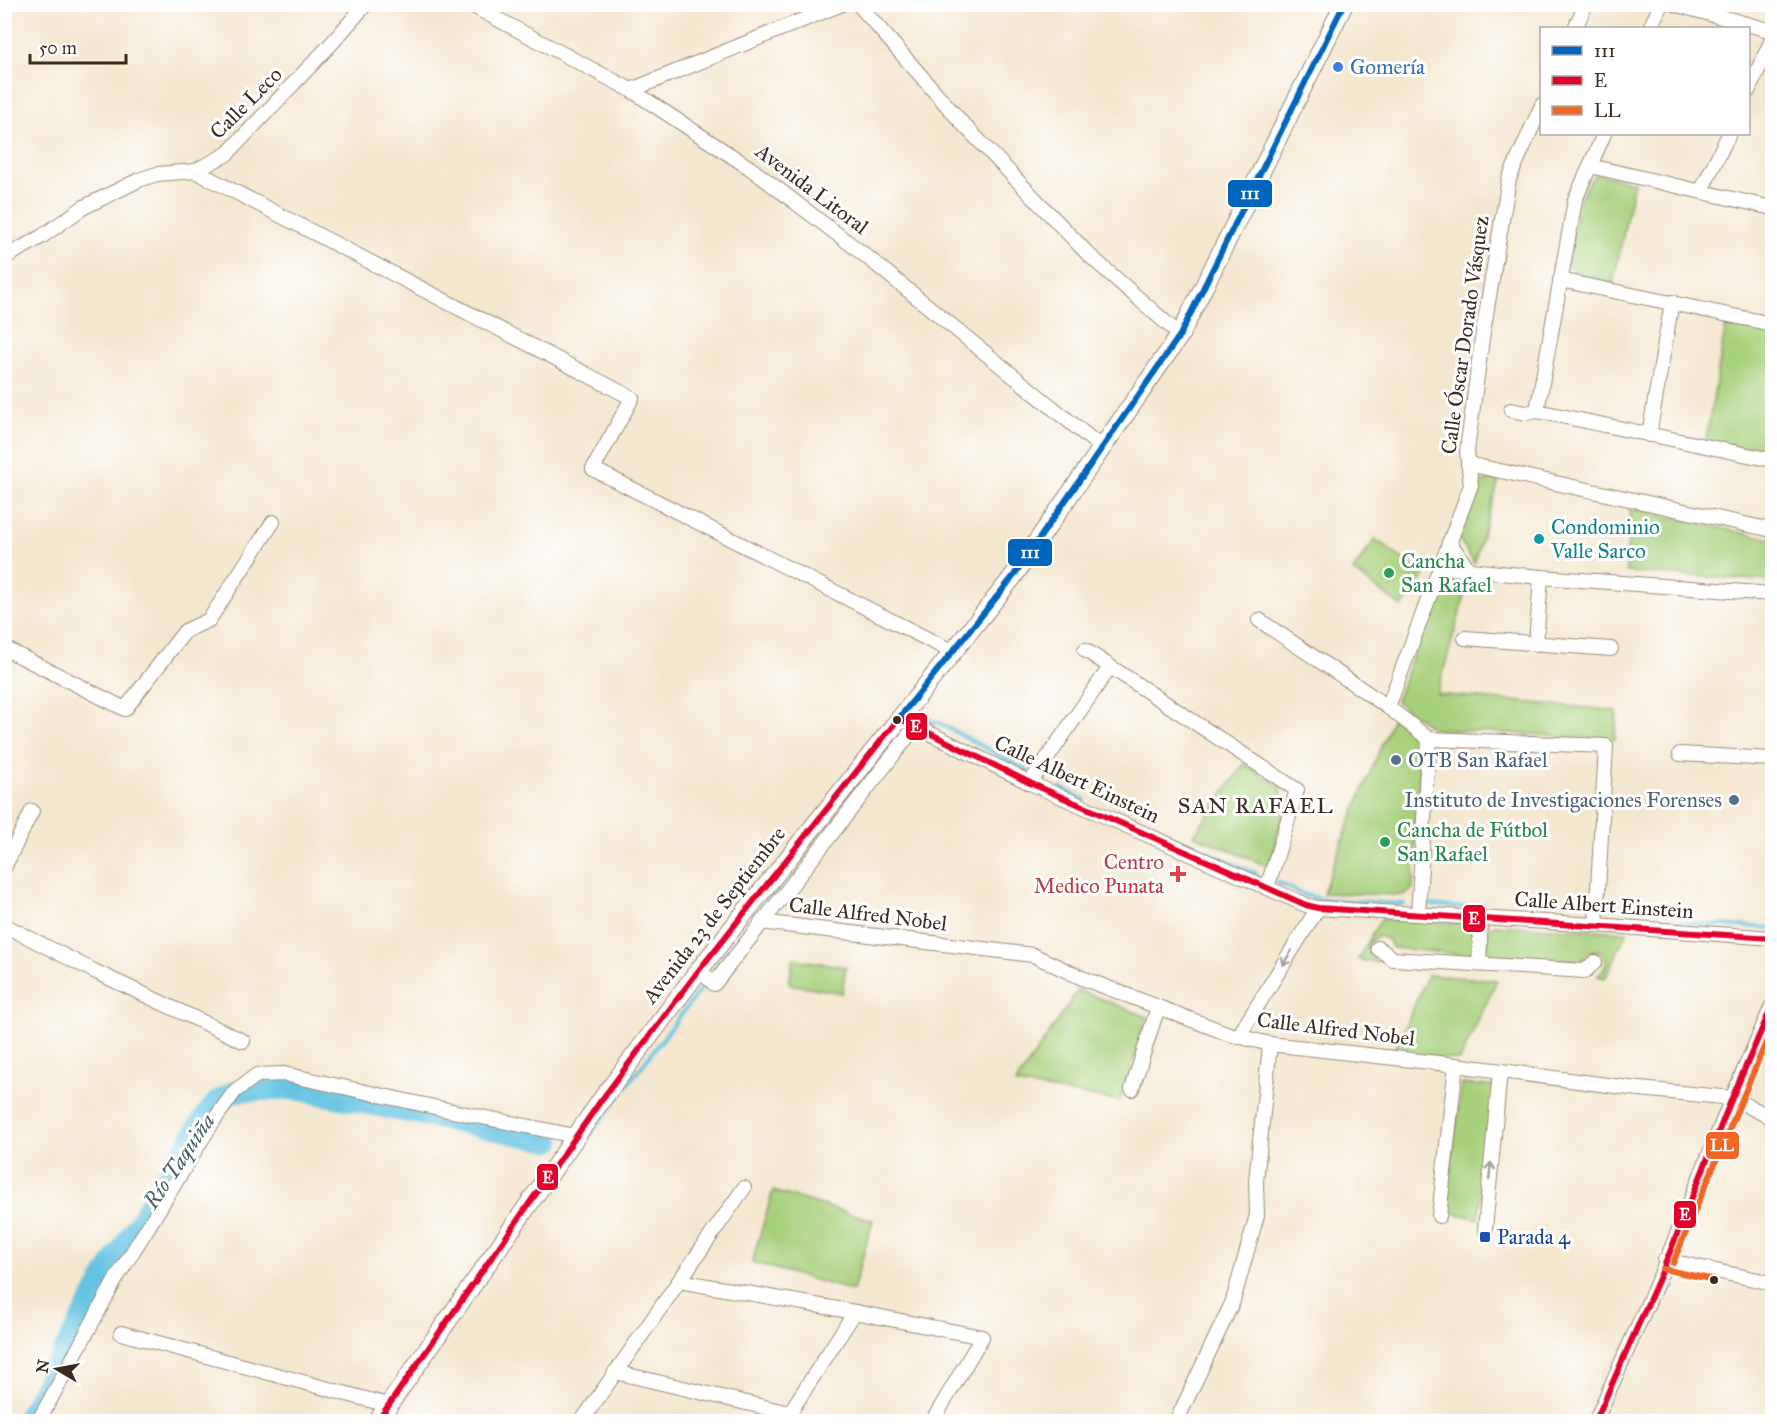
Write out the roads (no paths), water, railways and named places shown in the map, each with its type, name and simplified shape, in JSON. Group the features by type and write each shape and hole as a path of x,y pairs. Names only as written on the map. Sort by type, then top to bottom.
{"main road":[{"name":"Avenida 23 de Septiembre","path":"377,1422 575,1136 699,970 1012,578 1180,335 1344,4"}],"street":[{"name":"Calle Leco","path":"4,258 41,237 84,207 139,180 157,174 195,171 227,154 366,4"},
{"name":"Avenida Litoral","path":"469,4 631,90 750,168 866,256 1102,448"},
{"path":"631,90 842,4"},
{"path":"858,4 963,124 1089,255 1180,335"},
{"path":"1575,27 1586,4"},
{"path":"1650,27 1661,4"},
{"path":"1674,4 1773,31"},
{"path":"1750,89 1773,40"},
{"name":"Calle Óscar Dorado Vásquez","path":"1388,706 1472,485 1467,451 1483,332 1509,179 1540,109"},
{"path":"1537,411 1575,200 1604,135"},
{"path":"1701,191 1729,135"},
{"path":"1590,166 1773,208"},
{"path":"195,171 632,398 593,469 953,652"},
{"path":"1560,280 1773,324"},
{"path":"1649,435 1672,302"},
{"path":"1511,410 1526,413 1537,411 1773,460"},
{"path":"1468,464 1773,530"},
{"path":"4,648 125,710 185,631 209,620 273,522"},
{"path":"1449,542 1470,570"},
{"path":"1440,567 1541,577 1773,594"},
{"path":"1536,644 1541,577"},
{"path":"1259,620 1388,706 1429,740 1606,746 1596,925"},
{"path":"1465,638 1611,649"},
{"path":"1085,650 1298,790 1267,888"},
{"path":"1030,783 1110,667"},
{"name":"Calle Albert Einstein","path":"899,718 1030,783 1306,905 1318,908 1773,938"},
{"path":"699,970 714,984 916,726"},
{"path":"1418,914 1429,740"},
{"path":"1680,754 1773,759"},
{"path":"4,868 32,811"},
{"path":"1238,1036 1318,908"},
{"path":"1479,964 1481,918"},
{"name":"Calle Alfred Nobel","path":"761,922 1033,955 1082,978 1158,1007 1238,1036 1270,1044 1630,1088 1732,1098 1773,1118"},
{"path":"4,925 243,1041"},
{"path":"1378,948 1393,959 1584,971 1595,962"},
{"path":"1595,1422 1773,1006"},
{"path":"1132,1089 1158,1007"},
{"path":"1176,1422 1233,1301 1257,1215 1256,1181 1270,1044"},
{"path":"1439,1216 1456,1065"},
{"path":"1485,1229 1500,1072"},
{"path":"38,1422 116,1279 212,1123 235,1091 257,1075 284,1074 452,1112 575,1136"},
{"path":"581,1422 744,1188"},
{"path":"1665,1260 1773,1283"},
{"path":"679,1281 982,1337 932,1422"},
{"path":"615,1372 786,1417 855,1312"},
{"path":"122,1333 388,1405"}],"waterway":[{"path":"920,718 939,723 1029,771"},
{"path":"884,753 898,735"},
{"path":"1061,788 1085,800"},
{"path":"1116,814 1256,873"},
{"path":"719,964 806,850"},
{"path":"1277,882 1302,894 1320,899 1404,904"},
{"path":"1430,905 1585,917"},
{"path":"1608,918 1772,928"},
{"path":"581,1146 702,987"},
{"name":"Río Taquiña","path":"25,1422 107,1273 206,1115 217,1102 235,1091 295,1089 550,1141"}],"place":[{"name":"Gomería","path":"1338,67"},
{"name":"Condominio Valle Sarco","path":"1539,539"},
{"name":"Cancha San Rafael","path":"1389,573"},
{"name":"OTB San Rafael","path":"1396,760"},
{"name":"Instituto de Investigaciones Forenses","path":"1734,800"},
{"name":"Cancha de Fútbol San Rafael","path":"1385,842"},
{"name":"Centro Medico Punata","path":"1178,874"},
{"name":"Parada 4","path":"1485,1237"}],"district":[{"name":"SAN RAFAEL","path":"1256,805"}]}
